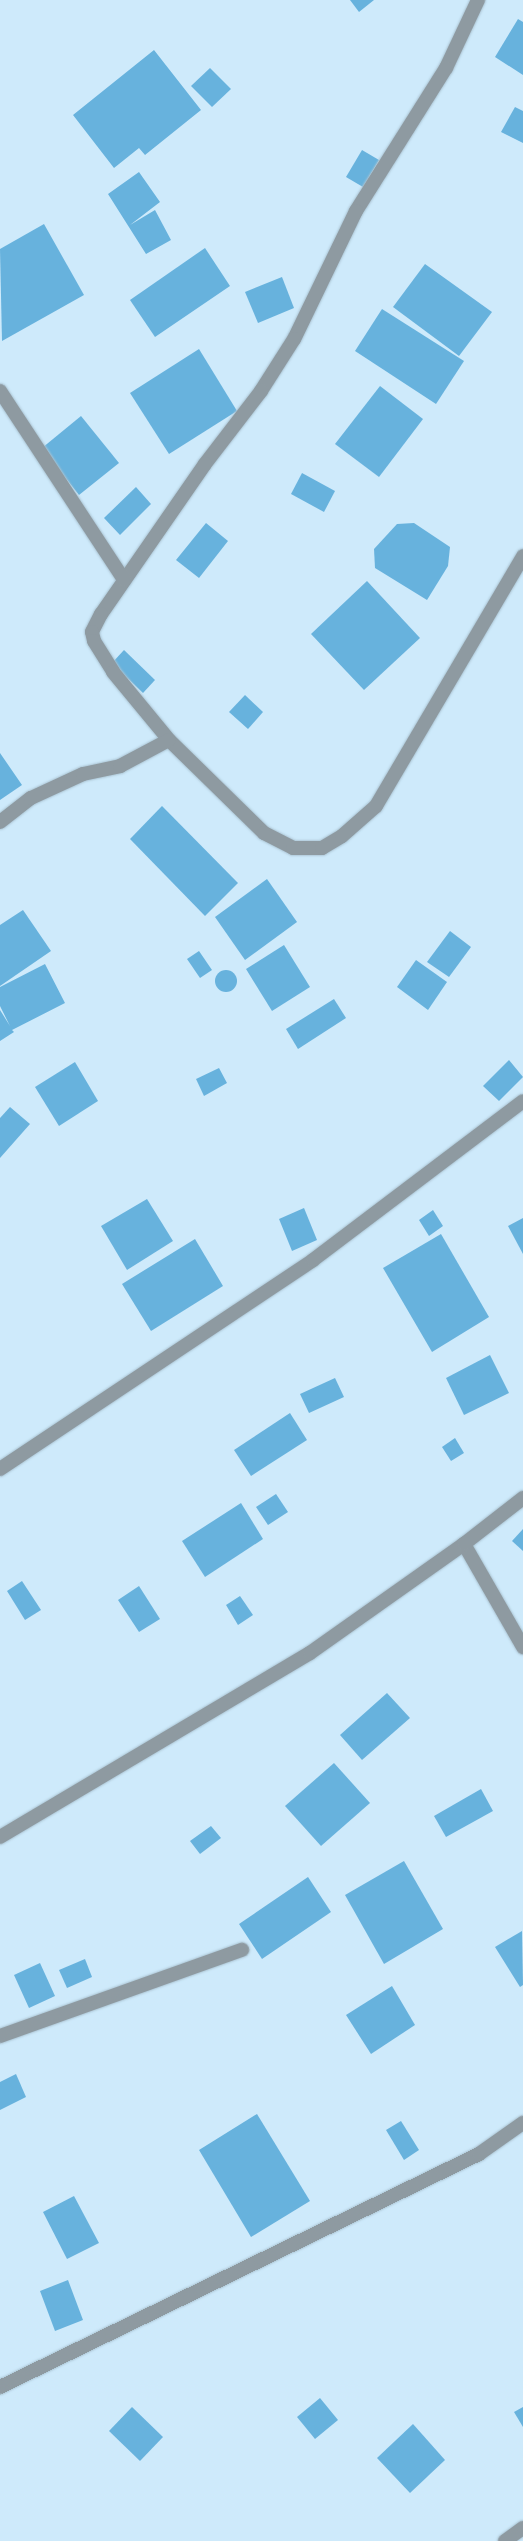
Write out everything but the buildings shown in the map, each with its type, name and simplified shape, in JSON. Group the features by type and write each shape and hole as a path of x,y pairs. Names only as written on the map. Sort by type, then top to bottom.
{"street":[{"path":"478,0 446,68 356,211 294,339 261,391 205,464 124,580 101,614 92,632 94,641 113,672 169,740 264,833 294,848 322,848 342,836 376,806 523,556"},
{"path":"0,391 124,580"},
{"path":"0,822 31,798 84,774 120,766 169,740"},
{"path":"0,1469 312,1260 523,1100"},
{"path":"0,1837 310,1653 464,1544 523,1498"},
{"path":"464,1544 523,1647"},
{"path":"0,2036 242,1950"},
{"path":"0,2387 480,2154 523,2123"},
{"path":"506,2541 523,2528"}]}
